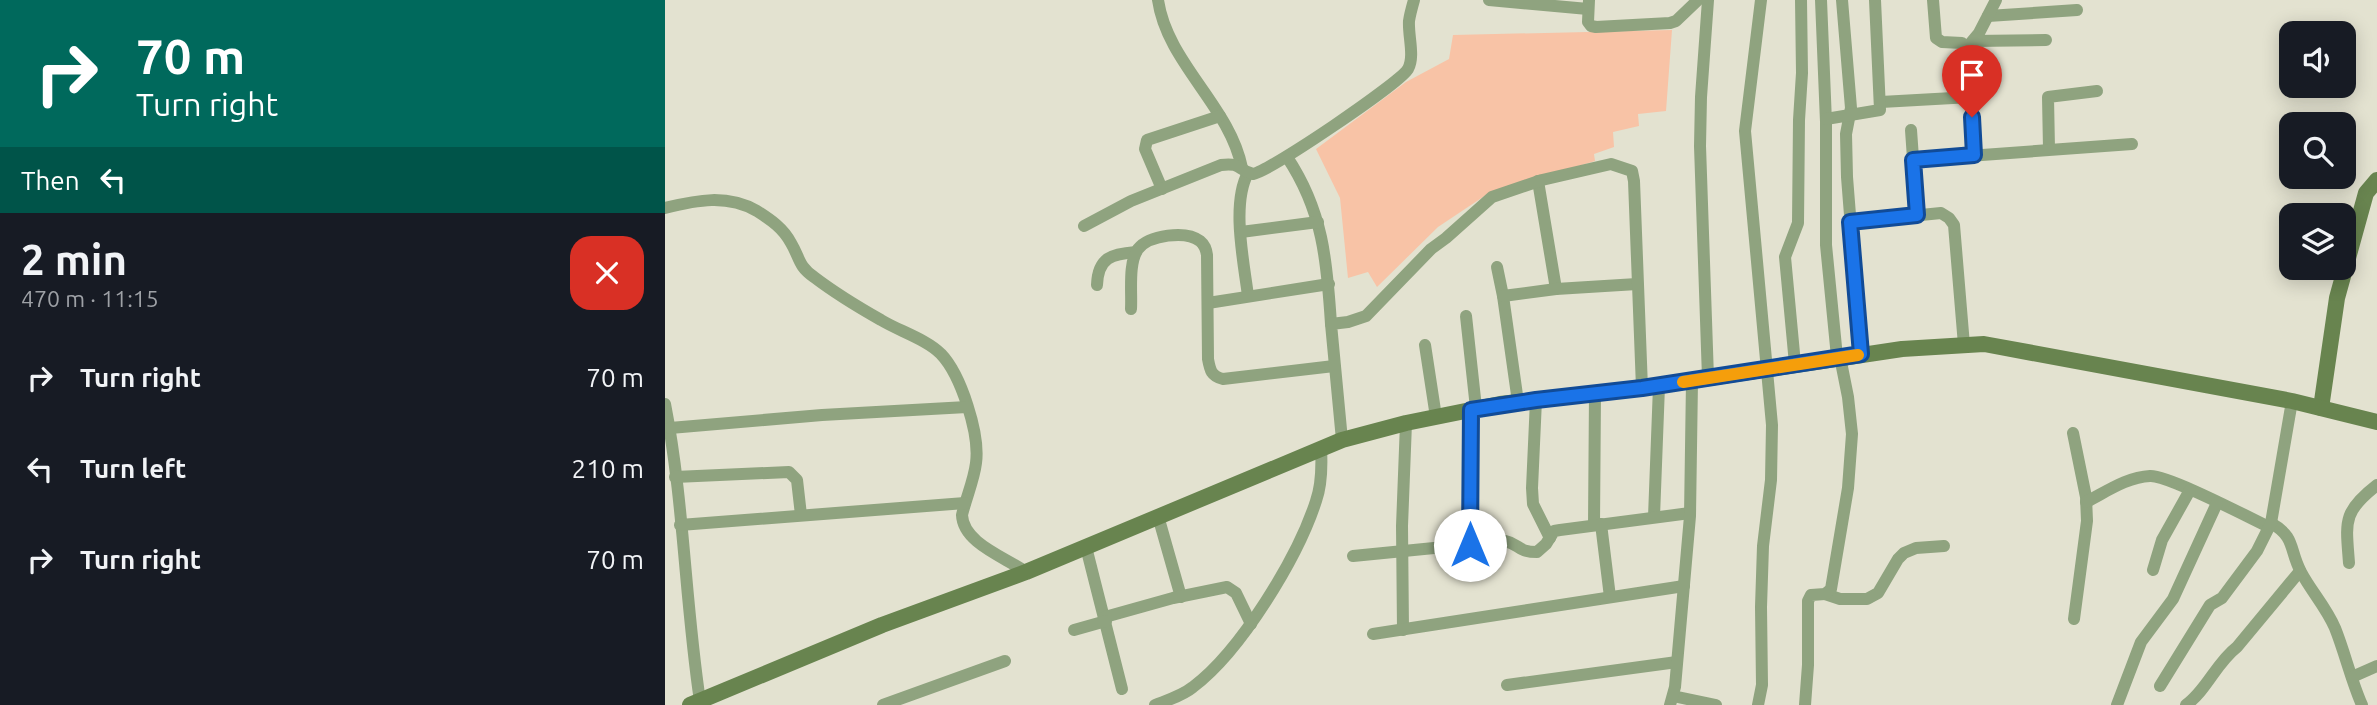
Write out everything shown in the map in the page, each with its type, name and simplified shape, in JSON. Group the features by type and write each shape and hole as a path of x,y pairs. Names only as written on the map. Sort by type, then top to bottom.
{"main road":[{"path":"2321,408 2337,298 2366,193 2377,180"},
{"path":"695,703 722,699 882,625 1026,572 1342,440 1473,409 1651,387 1861,354 1927,346 1984,344 2292,401 2377,422"}],"street":[{"path":"1158,0 1173,41 1220,116 1245,171 1241,232 1248,296"},
{"path":"1084,226 1131,201 1221,165 1231,163 1245,171 1262,172 1287,157 1408,70 1411,60 1409,20 1414,0"},
{"path":"1489,0 1589,4 1588,22 1596,27 1655,25 1676,21 1697,0"},
{"path":"1708,0 1701,97 1700,379 1678,662 1671,701 1716,705"},
{"path":"1758,705 1762,685 1763,546 1771,480 1772,425 1745,131 1761,0"},
{"path":"1795,364 1785,257 1798,223 1801,0"},
{"path":"1821,0 1826,119 1826,245 1838,357 1848,397 1852,435 1844,523 1832,584 1825,594"},
{"path":"1842,0 1850,115 1846,134 1850,222 1861,354"},
{"path":"1826,119 1880,110 1875,0"},
{"path":"1933,0 1936,38 1942,42 1970,44 2046,40"},
{"path":"1974,155 1970,44 1996,0"},
{"path":"1988,16 2077,10"},
{"path":"2049,149 2048,97 2097,91"},
{"path":"1881,102 1971,97"},
{"path":"1162,189 1145,149 1147,140 1220,116"},
{"path":"1911,130 1917,215"},
{"path":"1913,160 2133,144"},
{"path":"1287,157 1303,183 1318,222 1329,284 1342,440"},
{"path":"1331,324 1366,316 1431,249 1492,197 1538,181 1611,164 1632,171 1637,284 1651,387 1654,517"},
{"path":"1538,181 1556,289"},
{"path":"665,208 699,199 729,200 746,204 778,226 792,244 799,264 810,274 880,320 940,353 951,367 967,407 975,445 976,463 965,503 963,523 971,538 1026,572"},
{"path":"1850,222 1941,213 1949,218 1954,225 1964,345"},
{"path":"1241,232 1318,222"},
{"path":"1097,285 1100,267 1104,261 1121,253 1136,251 1156,238 1180,236 1198,239 1205,246 1207,255 1208,359 1211,373 1215,377 1223,379 1334,366"},
{"path":"1131,309 1136,251"},
{"path":"1497,267 1518,402"},
{"path":"1208,303 1329,284"},
{"path":"1503,296 1556,289 1637,284"},
{"path":"1466,316 1473,409 1470,545"},
{"path":"1425,345 1436,417"},
{"path":"1595,393 1597,525 1610,597"},
{"path":"1536,400 1533,504 1550,538"},
{"path":"2160,686 2210,605 2222,598 2229,589 2257,551 2270,525 2292,401"},
{"path":"665,404 680,524 695,703"},
{"path":"670,428 822,415 967,407"},
{"path":"1403,630 1402,552 1406,423"},
{"path":"2073,433 2086,502 2087,522 2074,619"},
{"path":"1155,705 1194,687 1221,661 1251,624 1292,557 1316,501 1322,472 1321,448"},
{"path":"675,477 789,472 797,480 801,515"},
{"path":"2086,502 2131,479 2152,476 2282,529 2300,571 2323,604 2334,626 2362,705"},
{"path":"2349,563 2349,516 2358,499 2377,485"},
{"path":"2153,570 2162,540 2190,490"},
{"path":"680,524 965,503"},
{"path":"2117,705 2141,642 2173,598 2217,503"},
{"path":"1353,556 1505,541 1520,551 1537,552 1554,531 1690,513"},
{"path":"1158,516 1181,597"},
{"path":"1805,705 1808,601 1811,595 1867,599 1878,593 1904,553 1916,548 1944,546"},
{"path":"1086,547 1122,689"},
{"path":"2186,705 2196,698 2228,654 2237,647 2300,571"},
{"path":"1373,634 1684,586"},
{"path":"1074,631 1181,597 1227,587 1235,593 1251,624"},
{"path":"883,705 1005,661"},
{"path":"1507,685 1678,662"},
{"path":"2352,677 2377,666"}],"shaded area":[{"path":"1672,30 1666,111 1638,114 1639,126 1613,132 1614,147 1594,154 1595,161 1489,193 1438,227 1377,287 1368,272 1348,278 1340,198 1316,149 1406,82 1449,59 1453,35"}],"slow traffic":[{"path":"1683,382 1858,355"}],"route":[{"path":"1470,545 1471,410 1500,404 1642,388 1861,354 1850,222 1917,215 1913,160 1974,155 1972,117"}]}
